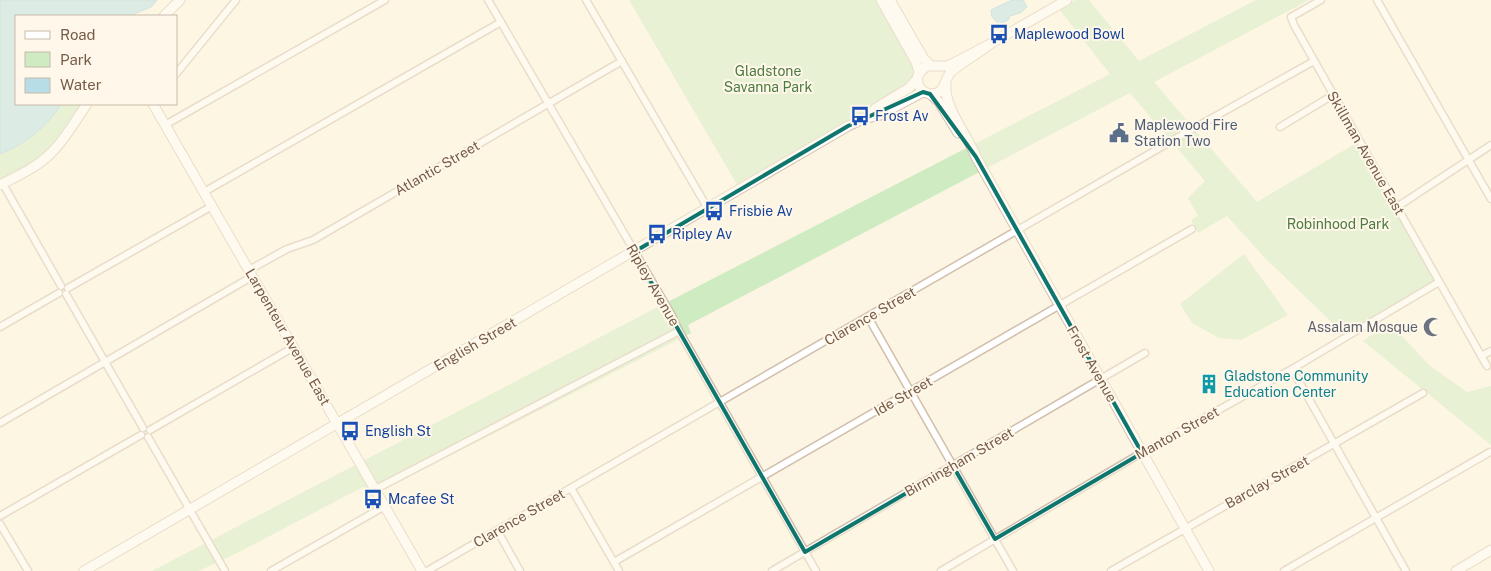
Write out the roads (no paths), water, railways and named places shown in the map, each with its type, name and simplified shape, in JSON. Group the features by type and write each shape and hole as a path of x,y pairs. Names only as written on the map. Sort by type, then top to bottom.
{"street":[{"path":"165,15 180,0"},
{"path":"178,72 236,0"},
{"path":"369,0 373,7"},
{"path":"165,125 385,0"},
{"name":"Ripley Avenue","path":"488,0 671,314 816,571"},
{"path":"586,0 707,208"},
{"path":"881,0 916,62 918,84 927,93 939,92 953,70 990,44"},
{"path":"890,0 924,59 945,72 946,83"},
{"path":"918,75 926,66 948,66 1067,0"},
{"name":"Skillman Avenue East","path":"1321,0 1291,18 1294,25 1487,366"},
{"path":"1377,0 1491,199"},
{"path":"204,192 500,22"},
{"name":"Atlantic Street","path":"0,423 106,363 287,249 313,240 622,61"},
{"name":"Clarence Street","path":"427,571 1314,61"},
{"name":"English Street","path":"866,118 876,108 909,88 918,75"},
{"name":"Frost Avenue","path":"946,83 946,98 1016,232 1209,571"},
{"name":"English Street","path":"84,571 848,126 866,118 880,115 927,93"},
{"name":"Frost Avenue","path":"927,93 939,102 976,157"},
{"path":"1280,126 1333,95"},
{"path":"86,105 49,156 2,185 225,571"},
{"name":"Larpenteur Avenue East","path":"154,105 422,571"},
{"path":"1397,207 1491,145"},
{"path":"0,327 212,206"},
{"name":"Ide Street","path":"614,562 1192,230"},
{"name":"Manton Street","path":"941,571 1440,282"},
{"path":"868,317 1013,571"},
{"path":"376,489 679,331"},
{"path":"0,516 294,347"},
{"path":"1481,356 1491,351"},
{"name":"Birmingham Street","path":"772,571 1146,352"},
{"path":"1292,369 1406,571"},
{"name":"Barclay Street","path":"1111,571 1422,393"},
{"path":"1284,571 1490,452"},
{"path":"571,488 619,571"},
{"path":"271,571 385,506"},
{"path":"0,524 28,571"},
{"path":"497,530 520,571"},
{"path":"1456,571 1491,550"}],"water":[{"path":"0,0 157,0 151,7 131,15 15,15 15,105 60,105 35,134 0,154"},
{"path":"1012,0 1023,0 1027,7 999,24 992,17 991,10"}],"place":[{"name":"Maplewood Bowl","path":"999,34"},
{"name":"Frost Av","path":"860,116"},
{"name":"Maplewood Fire Station Two","path":"1119,133"},
{"name":"Frisbie Av","path":"714,211"},
{"name":"Ripley Av","path":"657,234"},
{"name":"Assalam Mosque","path":"1433,327"},
{"name":"Gladstone Community Education Center","path":"1209,384"},
{"name":"English St","path":"350,431"},
{"name":"Mcafee St","path":"373,499"}],"park label":[{"name":"Gladstone Savanna Park","path":"768,79"},
{"name":"Robinhood Park","path":"1338,224"}]}
